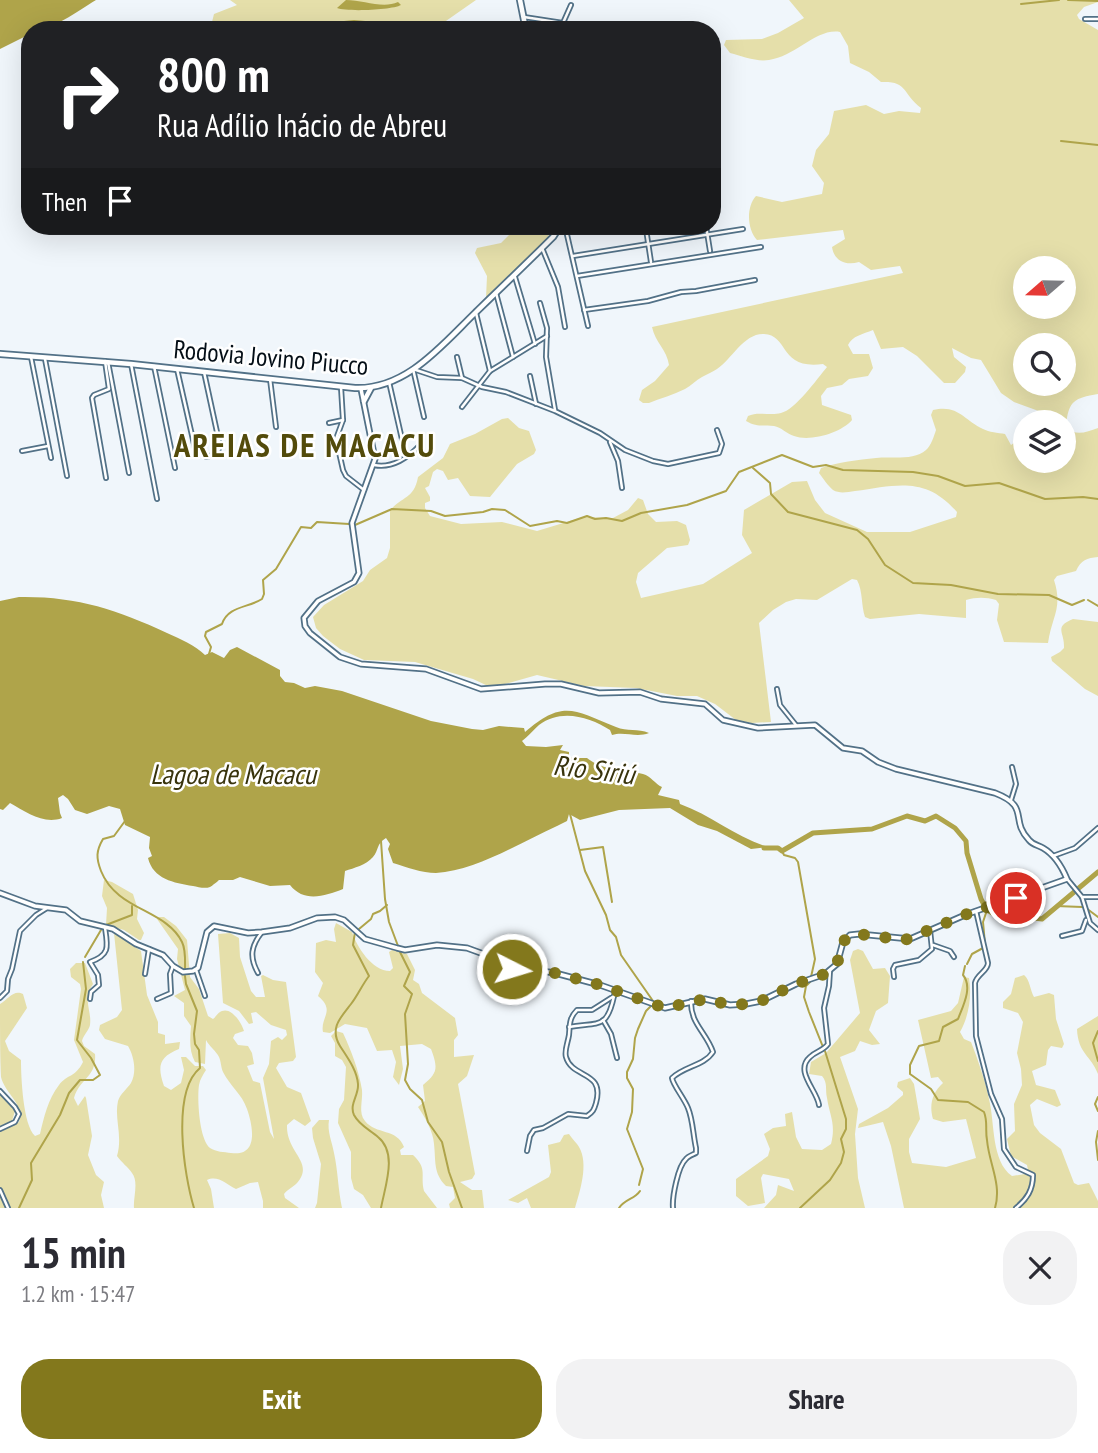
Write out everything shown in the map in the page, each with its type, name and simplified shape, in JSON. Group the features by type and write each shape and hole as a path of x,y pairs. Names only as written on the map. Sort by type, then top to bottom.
{"main road":[{"path":"520,0 525,21"},
{"name":"Rodovia Jovino Piucco","path":"0,354 44,355 341,387 371,387 389,382 433,354 555,235"},
{"path":"364,401 371,387"}],"street":[{"path":"564,21 571,5"},
{"path":"524,17 550,21"},
{"path":"1085,19 1098,19"},
{"path":"721,232 743,229"},
{"path":"565,235 573,256 588,326"},
{"path":"647,235 651,262"},
{"path":"573,256 701,235"},
{"path":"707,235 710,251"},
{"path":"577,276 761,247"},
{"path":"542,248 558,287 565,327"},
{"path":"515,275 535,344"},
{"path":"584,310 648,301 681,292 755,280"},
{"path":"496,293 513,356"},
{"path":"540,303 547,328 547,365 555,411"},
{"path":"475,313 490,370"},
{"path":"462,407 490,370 547,336"},
{"path":"31,354 51,458"},
{"path":"44,355 67,476"},
{"path":"457,357 462,378"},
{"path":"106,361 129,473"},
{"path":"106,361 109,389 92,398 106,478"},
{"path":"131,364 157,499"},
{"path":"154,366 174,468"},
{"path":"177,369 195,453"},
{"path":"413,369 437,377 462,378 506,392 555,411 600,433 610,442 653,461 668,464 719,453 722,444 717,430"},
{"path":"413,369 424,417"},
{"path":"204,372 220,446 216,454 206,457"},
{"path":"530,376 536,404"},
{"path":"270,379 276,427"},
{"path":"389,382 406,457"},
{"path":"341,387 343,420 337,439 342,470 364,490"},
{"path":"361,388 374,465 352,523 360,568 357,578 318,601 304,618 310,633 340,657 361,664 426,669 481,689 561,684 599,693 640,692 661,699 705,704 723,720 731,723 758,728 818,726 843,748 862,751 897,769 995,793 1011,800 1029,841 1053,856 1082,897 1092,927 1098,930"},
{"path":"329,423 343,420"},
{"path":"610,442 618,461 622,488"},
{"path":"374,465 387,466 406,457 420,445"},
{"path":"22,451 48,446"},
{"path":"777,689 784,712 796,725"},
{"path":"1011,800 1016,784 1013,767"},
{"path":"1053,856 1075,848 1098,828"},
{"path":"205,996 196,970 210,928 219,926 248,933 262,932 290,928 317,918 335,917 344,920 365,939 397,948 405,950 437,945 467,948 512,969 555,973 665,1008 709,999 730,1005 753,1003 796,984 819,978 830,971 839,960 843,942 850,935 905,940 984,908 1068,879"},
{"path":"0,893 25,903 66,910 80,921 113,929 136,944 163,955 173,967 183,972 196,970"},
{"path":"1082,897 1098,897"},
{"path":"0,998 7,991 20,931 33,917 47,908"},
{"path":"976,911 988,963 975,983 976,1036 991,1094 1002,1119 1007,1156 1019,1170 1033,1175 1027,1199 1016,1208"},
{"path":"1062,936 1082,931 1087,916"},
{"path":"90,999 91,992 99,985 98,975 90,962 100,958 107,949 105,928"},
{"path":"894,977 895,965 919,960 929,952 933,946 930,930"},
{"path":"258,973 251,957 254,943 262,932"},
{"path":"933,946 950,951 954,957"},
{"path":"145,974 149,949"},
{"path":"157,999 171,993 170,975 173,967"},
{"path":"819,1105 804,1066 810,1057 828,1044 824,1008 830,986 830,971"},
{"path":"569,1027 594,1024 603,1020 609,1014 614,993"},
{"path":"527,1151 534,1130 564,1115 587,1116 593,1111 598,1087 566,1059 570,1018 577,1010 592,1010 614,993"},
{"path":"673,1208 674,1189 682,1166 685,1159 696,1153 696,1148 690,1112 672,1077 707,1059 713,1052 690,1012 691,1001"},
{"path":"603,1020 611,1034 617,1058"},
{"path":"0,1091 19,1114 15,1122 0,1129"},
{"path":"0,1190 8,1208"}],"shaded area":[{"path":"230,0 476,0 446,21 212,21 214,14 237,5"},
{"path":"789,0 1098,0 1084,7 1077,15 1098,30 1098,394 1078,399 1069,410 1036,410 1014,402 1001,393 981,360 952,348 954,357 966,367 965,372 955,383 944,383 917,356 903,347 881,349 873,330 855,337 848,345 853,354 869,354 873,368 868,376 849,379 842,385 827,388 821,396 822,405 851,415 852,420 841,429 825,435 801,438 777,427 746,421 748,416 752,415 787,411 827,367 823,364 799,362 778,340 764,334 744,342 723,365 685,389 649,403 639,400 642,390 655,381 669,365 652,327 903,273 900,266 871,270 859,262 845,263 838,259 832,247 845,239 843,230 757,240 751,230 749,212 756,196 782,202 822,194 824,183 812,166 816,150 829,134 834,111 866,105 884,114 899,111 920,113 921,108 896,83 881,82 869,72 850,63 848,46 840,32 822,34 788,54 769,60 730,53 724,45 726,40 762,39 804,18"},
{"path":"509,235 550,236 486,298 487,276 475,253 477,248 501,243"},
{"path":"933,410 955,411 983,429 1005,434 1011,445 1013,444 1013,473 1076,473 1076,433 1098,428 1098,557 1085,560 1076,571 1057,576 1054,580 1057,605 1048,643 1004,642 997,620 999,604 988,598 966,600 966,618 919,614 870,619 865,617 857,580 852,579 817,600 796,599 786,602 759,623 771,722 751,723 736,720 715,704 697,696 677,696 636,688 584,686 537,675 498,686 488,686 415,662 364,660 340,649 323,636 316,628 313,617 324,605 363,581 370,570 387,558 390,548 390,511 410,494 418,477 443,458 450,444 502,419 508,418 519,428 529,431 536,450 534,454 517,464 490,497 470,496 458,478 448,480 443,471 437,469 433,472 429,486 425,488 430,501 425,503 425,508 430,516 461,524 502,522 537,531 583,517 613,518 628,510 638,498 643,500 648,514 656,522 677,521 686,525 690,540 688,545 667,548 638,573 636,582 641,598 703,584 752,553 742,535 744,510 792,482 807,481 815,500 825,513 867,532 910,532 956,517 957,512 945,501 922,488 898,486 838,492 831,488 819,473 821,468 841,463 909,457 921,453 929,446 936,430 931,415"},
{"path":"1073,619 1098,622 1098,696 1085,689 1052,661 1051,657 1064,648 1061,630 1063,625"},
{"path":"104,880 133,894 138,910 137,919 144,933 141,940 124,930 106,925 107,908 102,896"},
{"path":"164,917 176,926 187,940 190,977 199,989 208,1016 213,1019 219,1012 226,1010 241,1024 244,1031 235,1034 233,1038 238,1045 248,1046 252,1053 254,1064 247,1066 253,1081 260,1083 270,1132 274,1139 263,1078 269,1064 271,1041 278,1037 282,1040 287,1035 286,1030 271,1025 256,1012 251,1013 253,1023 249,1024 239,1011 223,1003 218,934 230,933 239,938 240,957 251,991 256,997 265,997 263,975 286,982 296,1057 293,1061 279,1063 276,1068 287,1087 301,1093 311,1121 305,1126 294,1119 287,1125 288,1135 303,1169 297,1183 284,1194 285,1198 299,1208 263,1208 258,1182 236,1189 215,1179 207,1180 214,1208 134,1208 134,1177 117,1156 118,1101 133,1079 133,1059 128,1046 105,1039 99,1030 100,1025 117,1017 122,1010 114,933 141,951 147,995 158,1022 158,1033 165,1035 165,1044 180,1042 179,1049 167,1055 161,1063 164,1086 171,1090 181,1083 184,1070 181,1057 186,1057 195,1066 203,1066 206,1070 199,1085 199,1108 206,1143 215,1150 240,1153 246,1150 252,1139 245,1104 222,1070 219,1057 206,1040 205,1064 195,1062 193,1058 190,1045 191,1026 184,1016 184,1003 174,996 185,990 177,959 178,949 157,919"},
{"path":"336,923 352,932 366,957 383,970 390,971 393,968 389,952 392,950 407,954 415,970 413,980 419,984 422,993 455,1018 458,1035 454,1040 454,1057 474,1055 467,1076 458,1084 475,1174 472,1179 460,1182 472,1190 482,1190 484,1208 450,1208 449,1204 455,1198 453,1187 446,1186 437,1171 432,1134 418,1107 425,1101 423,1085 435,1070 431,1049 422,1044 400,1046 403,1069 399,1085 393,1077 396,1062 392,1050 377,1051 367,1028 345,1024 330,1033 323,1032 327,1010 318,996 323,983 315,972 316,943 326,940 336,942"},
{"path":"853,951 863,951 873,969 885,968 890,976 888,1003 876,1011 869,1030 880,1044 872,1045 860,1041 855,1051 840,1057 858,1109 855,1134 858,1178 865,1208 764,1208 776,1195 778,1185 794,1191 789,1179 763,1174 761,1178 765,1203 748,1206 736,1196 736,1179 768,1156 770,1149 764,1134 773,1128 786,1126 785,1114 792,1112 796,1137 802,1149 822,1150 831,1144 833,1126 825,1081 822,1076 809,1074 811,1062 826,1053 860,1013 850,960"},
{"path":"76,963 85,963 93,984 88,995 90,1025 82,1041 84,1046 95,1054 95,1062 74,1098 78,1106 85,1096 86,1098 92,1136 88,1155 96,1175 104,1182 101,1195 104,1208 0,1208 0,1132 19,1122 20,1116 17,1104 1,1077 0,1004 14,994 23,994 27,1008 5,1041 9,1051 21,1060 25,1112 35,1136 40,1134 55,1090 77,1071 83,1062 74,1040 81,989 80,984 71,977 70,969"},
{"path":"1024,975 1034,997 1049,993 1054,995 1056,1019 1064,1044 1062,1048 1051,1046 1046,1065 1032,1071 1036,1085 1055,1090 1061,1105 1057,1107 1037,1099 1030,1105 1034,1125 1061,1149 1074,1183 1089,1183 1098,1201 1098,1208 904,1208 883,1122 858,1128 859,1124 888,1108 903,1095 897,1087 898,1082 910,1078 914,1084 920,1119 909,1139 912,1163 946,1167 976,1158 966,1119 943,1122 933,1119 932,1100 943,1083 938,1077 931,1078 918,1020 951,1011 958,1003 964,977 969,978 970,999 968,1013 960,1032 964,1039 971,1042 983,1077 1000,1161 1012,1176 1025,1174 1028,1170 1027,1165 1011,1156 1007,1139 1015,1131 1014,1104 1022,1085 1017,1053 1023,1022 1018,1013 1003,1008 1003,1002 1011,994 1015,978"},
{"path":"1098,1016 1098,1074 1082,1049 1077,1029"},
{"path":"336,1031 343,1033 357,1068 362,1090 363,1118 370,1125 401,1141 404,1147 400,1150 401,1155 413,1155 418,1160 422,1168 424,1191 437,1208 371,1208 363,1195 354,1189 351,1178 351,1152 338,1123 339,1109 344,1100 346,1067 342,1060 335,1056 335,1043 331,1036"},
{"path":"0,1093 15,1111 12,1121 0,1126"},
{"path":"319,1120 329,1120 342,1208 315,1208 321,1164 312,1128"},
{"path":"569,1134 579,1147 583,1161 583,1178 575,1208 531,1208 527,1198 518,1203 508,1200 549,1177 551,1172 548,1145 560,1142 564,1135"}],"water":[{"path":"0,0 96,0 62,21 21,21 21,38 0,49"},
{"path":"346,0 379,4 398,2 401,5 369,10 337,8"},
{"name":"Lagoa de Macacu","path":"19,597 59,599 113,611 182,640 205,655 212,652 224,658 230,650 237,647 280,670 280,676 285,682 305,688 315,686 342,691 431,721 483,730 499,726 524,728 525,732 549,715 569,711 579,712 620,728 649,733 612,735 610,730 594,721 566,716 539,725 522,741 526,746 563,745 560,750 569,752 572,758 587,758 606,767 646,775 662,787 658,795 679,800 680,804 768,847 751,849 717,831 698,825 670,808 619,810 580,820 569,814 567,821 498,855 467,867 436,873 393,863 388,849 390,844 386,838 370,860 345,871 343,889 322,896 302,894 290,885 270,886 240,877 219,880 206,888 172,881 154,871 148,858 152,856 149,848 150,837 125,825 120,809 109,806 87,814 75,810 63,795 58,798 62,818 55,820 35,816 10,803 3,810 0,809 0,601"}],"waterway":[{"path":"1021,4 1059,0"},
{"path":"1068,0 1098,1"},
{"path":"1061,141 1098,145"},
{"path":"355,525 392,509 431,511 445,516 492,509 505,510 530,526 557,521 567,523 587,516 622,521 641,513 687,505 726,491 739,472 782,455 813,467 826,465 843,470 913,472 938,476 965,486 999,483 1045,499 1098,499"},
{"path":"753,468 770,483 771,494 788,512 857,530 868,539 885,565 913,583 951,585 998,594 1049,595 1072,605 1084,600"},
{"path":"209,654 211,647 205,636 206,632 222,624 234,611 262,599 263,580 276,569 301,527 311,528 317,522 349,524"},
{"path":"1088,600 1098,606"},
{"path":"570,814 585,871 606,915 610,930 616,937 621,955 653,1001"},
{"name":"Rio Siriú","path":"764,848 778,848 782,851 813,833 872,829 907,816 925,821 936,816 955,828 966,841 981,899 987,910 998,916 1042,919 1098,872"},
{"path":"125,821 114,836 103,839 101,843 98,851 101,871 118,894 175,931 183,945 185,969"},
{"path":"381,841 385,899 389,922 398,946"},
{"path":"580,850 603,847 612,902"},
{"path":"782,851 784,855 795,858 798,862 815,959 811,977"},
{"path":"359,929 373,914 387,905"},
{"path":"106,925 132,915 132,906"},
{"path":"1056,906 1082,907"},
{"path":"1086,908 1098,917"},
{"path":"985,944 983,922 987,910"},
{"path":"85,957 101,930"},
{"path":"355,932 353,945 369,976 340,1018 336,1034 357,1079 354,1115 378,1137 387,1152 387,1180 381,1208"},
{"path":"967,964 972,954 983,948"},
{"path":"400,952 410,972 404,986 412,994 405,1014 408,1064 405,1080 422,1100 428,1122 442,1142 462,1208"},
{"path":"19,1208 32,1180 31,1163 60,1115 69,1093 80,1080 93,1080 100,1075 77,1040 86,989 83,962"},
{"path":"965,966 963,975 967,991 958,1019 943,1027 939,1041 919,1046 910,1065 910,1074 931,1089 938,1100 968,1102 984,1112 988,1149 996,1182 995,1208"},
{"path":"185,976 197,1011 194,1034 199,1050 200,1068 185,1095 182,1135 194,1208"},
{"path":"810,982 806,986 804,997 823,1047"},
{"path":"639,1185 643,1169 627,1129 632,1112 633,1089 627,1072 633,1059 638,1029 651,1006"},
{"path":"1098,1031 1093,1043 1098,1061"},
{"path":"800,1208 830,1180 841,1163 844,1152 841,1139 846,1129 846,1119 825,1051"},
{"path":"1098,1097 1095,1104 1098,1111"},
{"path":"1098,1131 1098,1160"},
{"path":"619,1208 640,1191"}],"district":[{"name":"AREIAS DE MACACU","path":"305,444"}],"route":[{"path":"512,969 555,973 600,985 665,1008 705,999 730,1005 746,1004 761,1001 783,989 819,978 830,971 837,964 843,942 850,935 905,940 972,912 1016,898"}]}
